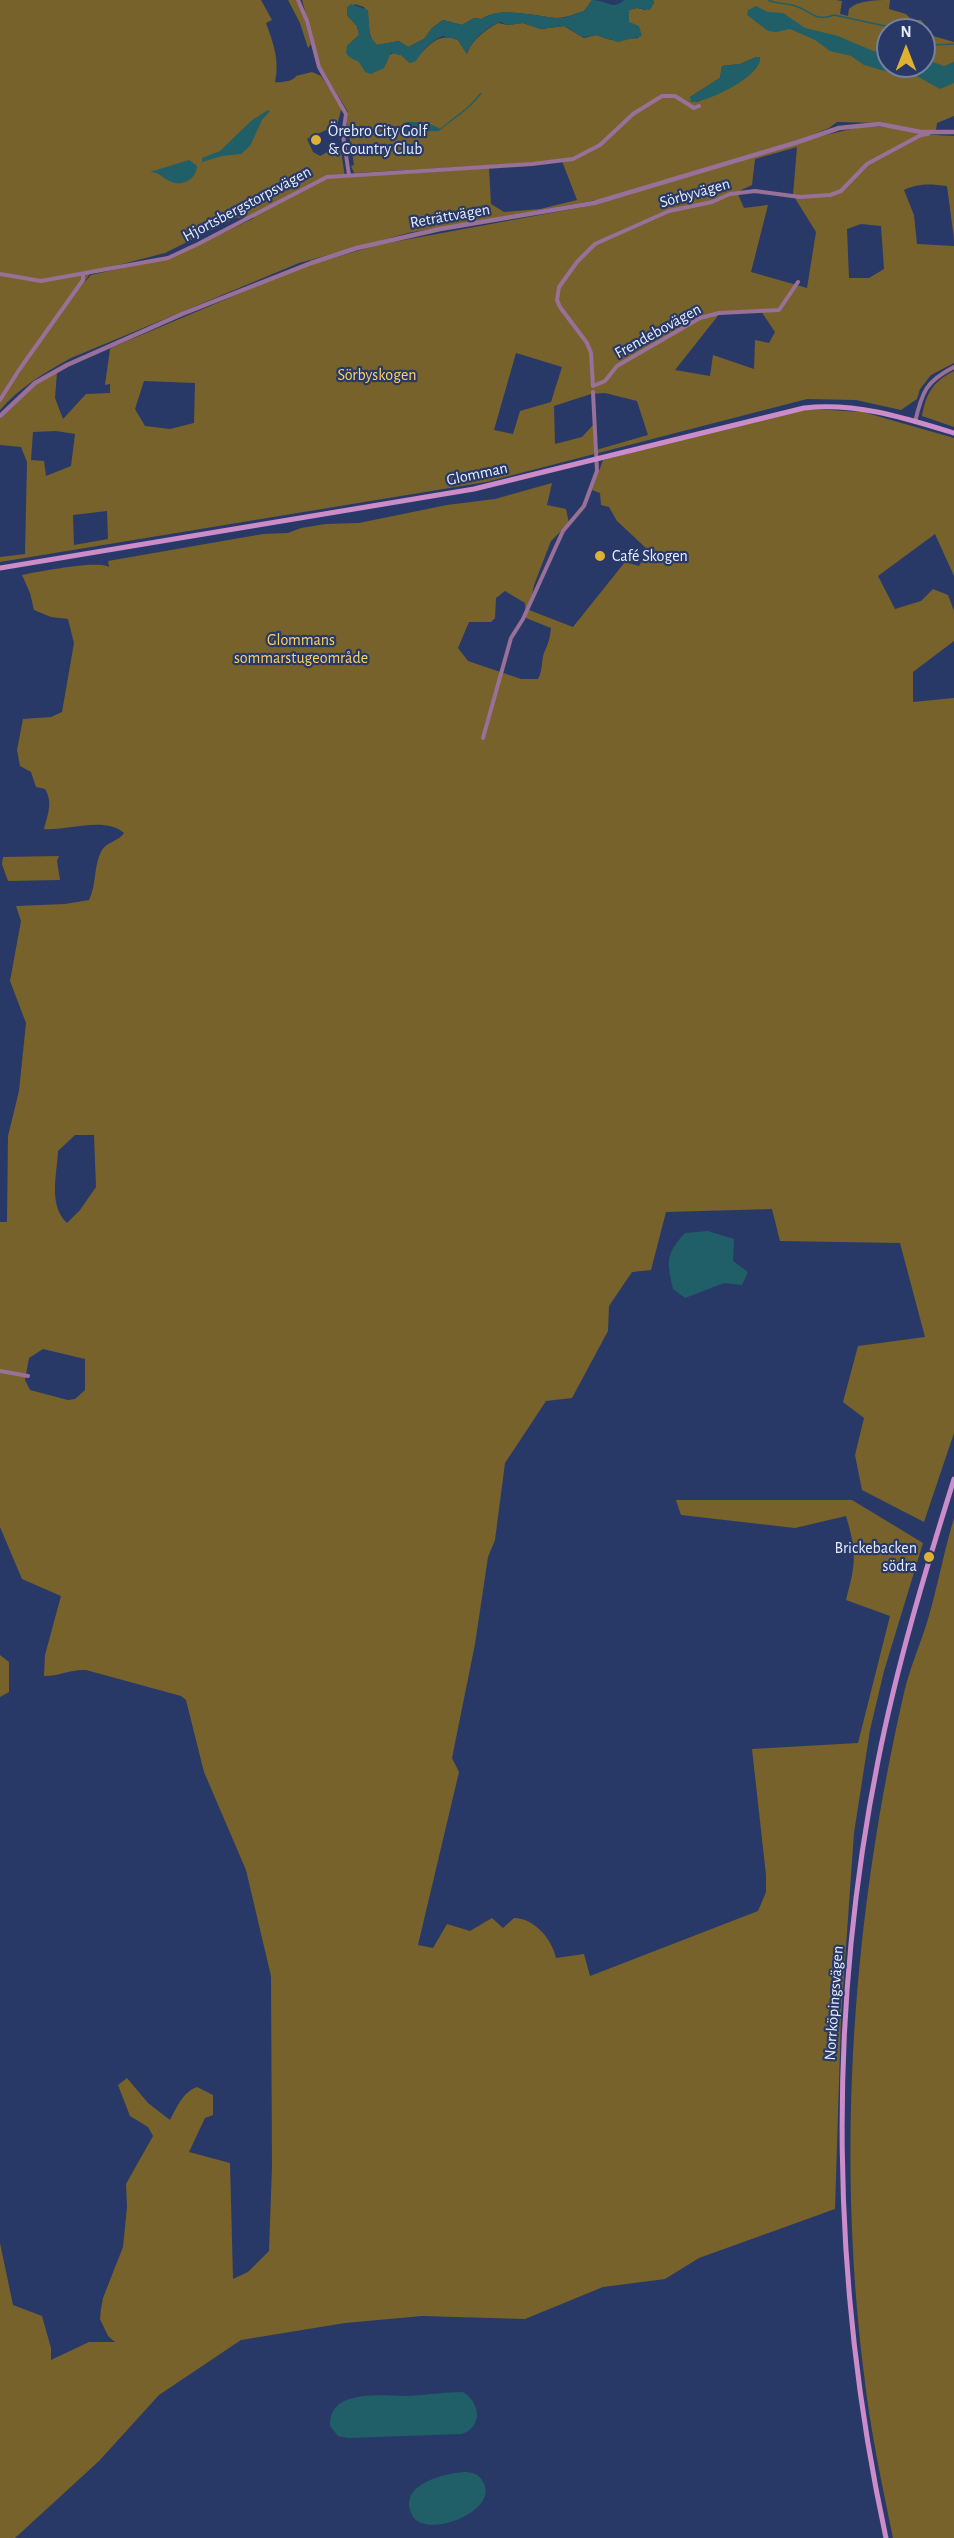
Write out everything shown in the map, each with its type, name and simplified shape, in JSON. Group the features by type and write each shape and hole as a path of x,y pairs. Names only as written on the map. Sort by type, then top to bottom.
{"main road":[{"name":"Glomman","path":"0,568 439,496 804,408 851,407 954,433"},
{"name":"Norrköpingsvägen","path":"886,2538 865,2429 850,2302 842,2127 845,2016 855,1904 878,1760 917,1600 954,1479"}],"street":[{"path":"298,0 307,21 319,67 346,114 344,135 349,175"},
{"name":"Hjortsbergstorpsvägen","path":"0,274 41,281 175,255 320,179 573,159 600,145 633,114 662,96 669,94 694,108 699,106"},
{"name":"Reträttvägen","path":"0,416 35,383 67,364 182,314 311,263 357,248 440,229 594,203 839,128 879,124 932,133"},
{"name":"Sörbyvägen","path":"483,738 508,646 563,531 584,506 597,471 591,353 588,343 560,308 557,293 558,287 572,268 595,243 669,211 712,202 730,194 755,191 800,197 830,195 841,191 867,164 921,135 954,132"},
{"path":"0,400 80,285 83,274"},
{"name":"Frendebovägen","path":"593,389 605,381 617,366 700,318 719,313 779,310 798,282"},
{"path":"915,422 920,400 926,387 934,378 954,367"},
{"path":"0,1371 28,1377"}],"green space":[{"path":"0,0 261,0 272,20 266,23 276,59 275,82 287,81 312,72 321,76 342,107 337,125 307,139 313,152 320,156 331,150 341,151 345,177 489,168 491,204 504,212 540,209 577,200 562,161 354,173 351,166 354,165 349,134 346,133 348,112 320,66 302,0 592,0 584,11 560,18 507,12 489,15 482,19 474,18 462,25 443,20 432,28 424,39 408,47 399,41 377,45 371,36 367,12 364,7 355,4 347,15 357,26 359,35 347,46 361,64 386,64 389,55 394,53 401,55 410,63 431,43 443,38 458,40 467,54 479,36 498,23 508,25 523,23 541,29 564,26 584,38 596,35 611,40 639,38 629,22 629,10 637,8 645,10 654,3 653,0 836,0 842,1 840,14 848,16 849,9 858,4 890,0 889,9 906,14 910,18 876,18 876,78 936,78 936,37 954,42 954,116 937,123 936,130 922,131 880,123 837,122 829,128 804,138 603,199 408,233 299,263 71,358 24,387 0,410 0,401 10,382 0,397","holes":["756,57 760,58 747,75 733,86 697,102 690,97 720,78 722,66 740,64","235,218 254,218 175,256 91,275 83,284 91,272 165,253"]},
{"path":"288,0 296,0 304,17 311,44 308,48 300,23"},
{"name":"Sörbyskogen","path":"864,126 954,136 954,239 947,186 914,186 904,190 914,215 917,244 954,246 954,363 931,375 920,389 917,399 901,410 856,400 807,399 486,482 0,562 0,557 25,554 27,462 21,447 0,445 0,419 39,382 57,372 55,398 63,419 86,394 110,393 110,384 105,385 110,349 113,347 300,268 377,245 594,205 826,135","holes":["797,147 793,195 816,232 807,288 751,272 768,205 744,208 737,192 752,185 755,159","861,224 881,226 884,269 869,278 849,278 847,229","761,311 775,332 769,343 755,340 754,369 713,355 710,376 675,370 718,313","516,353 562,367 551,402 520,411 513,434 494,430","144,381 195,383 194,423 170,429 145,426 135,409","605,393 637,401 648,435 596,450 593,425 582,437 555,444 554,406 591,394","56,431 75,434 71,466 46,476 44,461 31,460 33,432","107,511 108,539 74,545 73,515"]},
{"path":"954,371 954,427 922,416 932,389 941,379"},
{"name":"Glommans sommarstugeområde","path":"811,409 863,412 954,438 954,576 935,534 878,576 895,609 921,601 933,589 948,595 954,611 954,641 913,672 913,702 954,698 954,1433 924,1522 862,1490 855,1455 864,1418 843,1402 858,1346 925,1337 900,1243 780,1241 772,1209 666,1212 651,1270 632,1272 609,1306 608,1331 572,1398 546,1401 505,1463 495,1540 488,1557 475,1644 452,1758 459,1772 418,1945 433,1948 447,1924 470,1931 492,1918 503,1928 514,1918 521,1919 541,1931 551,1944 556,1958 584,1954 590,1976 758,1911 766,1892 766,1875 752,1749 858,1743 890,1616 846,1600 854,1558 846,1516 795,1528 681,1515 676,1500 852,1500 923,1543 884,1671 870,1730 854,1833 841,2017 835,2209 699,2258 665,2279 603,2287 525,2319 422,2316 345,2323 241,2340 159,2395 99,2461 15,2538 0,2538 0,2243 13,2305 42,2316 51,2348 51,2360 89,2342 115,2342 108,2336 100,2319 103,2298 123,2247 127,2207 126,2184 153,2136 148,2127 130,2116 118,2085 127,2078 148,2103 170,2120 181,2100 192,2089 197,2087 213,2095 213,2115 205,2118 189,2152 230,2163 233,2279 248,2272 269,2251 272,2166 271,1976 246,1870 204,1772 186,1700 181,1696 86,1670 44,1676 45,1655 61,1596 22,1579 0,1527 0,1222 7,1222 8,1136 19,1091 26,1023 10,981 21,921 16,906 65,904 89,900 97,862 102,850 124,833 107,825 44,829 49,799 45,789 36,787 31,772 20,766 17,750 23,719 51,717 62,712 74,643 68,619 51,617 34,610 22,575 80,566 109,567 108,561 263,534 288,533 301,528 326,524 359,523 447,505 495,499 552,483 547,505 566,509 569,523 551,541 534,585 529,610 573,627 625,562 639,566 648,550 617,521 609,507 601,505 600,493 592,490 603,460 769,417","holes":["505,591 525,603 526,618 551,628 538,679 521,679 468,661 458,648 469,622 491,622 495,618 496,598","75,1135 94,1135 96,1187 80,1210 67,1223 57,1208 55,1180 58,1151","43,1349 85,1359 85,1390 75,1399 68,1400 30,1390 25,1380 29,1358"]},
{"path":"59,856 57,861 60,880 8,881 2,864 3,857"},
{"path":"954,1518 954,2538 893,2538 870,2415 856,2289 851,2203 854,2032 872,1861 886,1777 906,1683 928,1619"},
{"path":"0,1655 9,1662 9,1692 0,1697"}],"shaded area":[{"path":"592,0 613,5 624,0 653,0 654,3 650,10 636,8 629,10 629,22 639,26 642,36 618,42 596,35 581,36 564,26 541,29 523,23 508,25 500,22 480,35 467,54 458,40 443,36 427,46 416,61 410,63 401,55 391,53 384,68 371,74 365,72 359,62 346,53 347,46 359,35 357,26 347,15 347,7 351,4 368,10 370,37 377,45 399,41 408,47 424,39 432,28 443,20 462,25 474,18 482,19 489,15 507,12 564,18 584,11"},
{"path":"756,6 768,12 783,13 805,28 838,36 876,52 876,68 864,65 851,56 830,51 815,40 790,29 768,31 747,15 748,10"},
{"path":"760,57 759,64 753,72 733,87 709,98 691,102 690,97 720,78 722,66 740,64"},
{"path":"954,62 954,83 940,89 920,78 936,78 936,63 944,66"},
{"path":"482,93 462,114 439,131 403,132 402,127 406,122 419,122 440,129"},
{"path":"268,110 270,111 262,120 250,146 241,154 222,156 202,162 202,158 220,151 251,121"},
{"path":"189,160 197,166 192,178 185,182 172,182 150,172"},
{"path":"708,1231 734,1239 733,1261 748,1272 742,1285 724,1283 685,1298 673,1289 669,1265 671,1253 685,1233"},
{"path":"463,2392 473,2402 477,2415 473,2426 461,2434 348,2438 338,2436 330,2426 332,2414 338,2405 347,2400 372,2395 407,2396"},
{"path":"464,2472 477,2475 483,2482 486,2492 482,2502 473,2511 448,2523 434,2525 414,2518 409,2507 410,2498 415,2490 433,2479"}],"waterway":[{"path":"768,0 792,5 817,16 834,15 876,24"},
{"path":"936,45 954,44"}],"place":[{"name":"Örebro City Golf & Country Club","path":"316,140"},
{"name":"Café Skogen","path":"600,556"},
{"name":"Brickebacken södra","path":"929,1557"}]}
